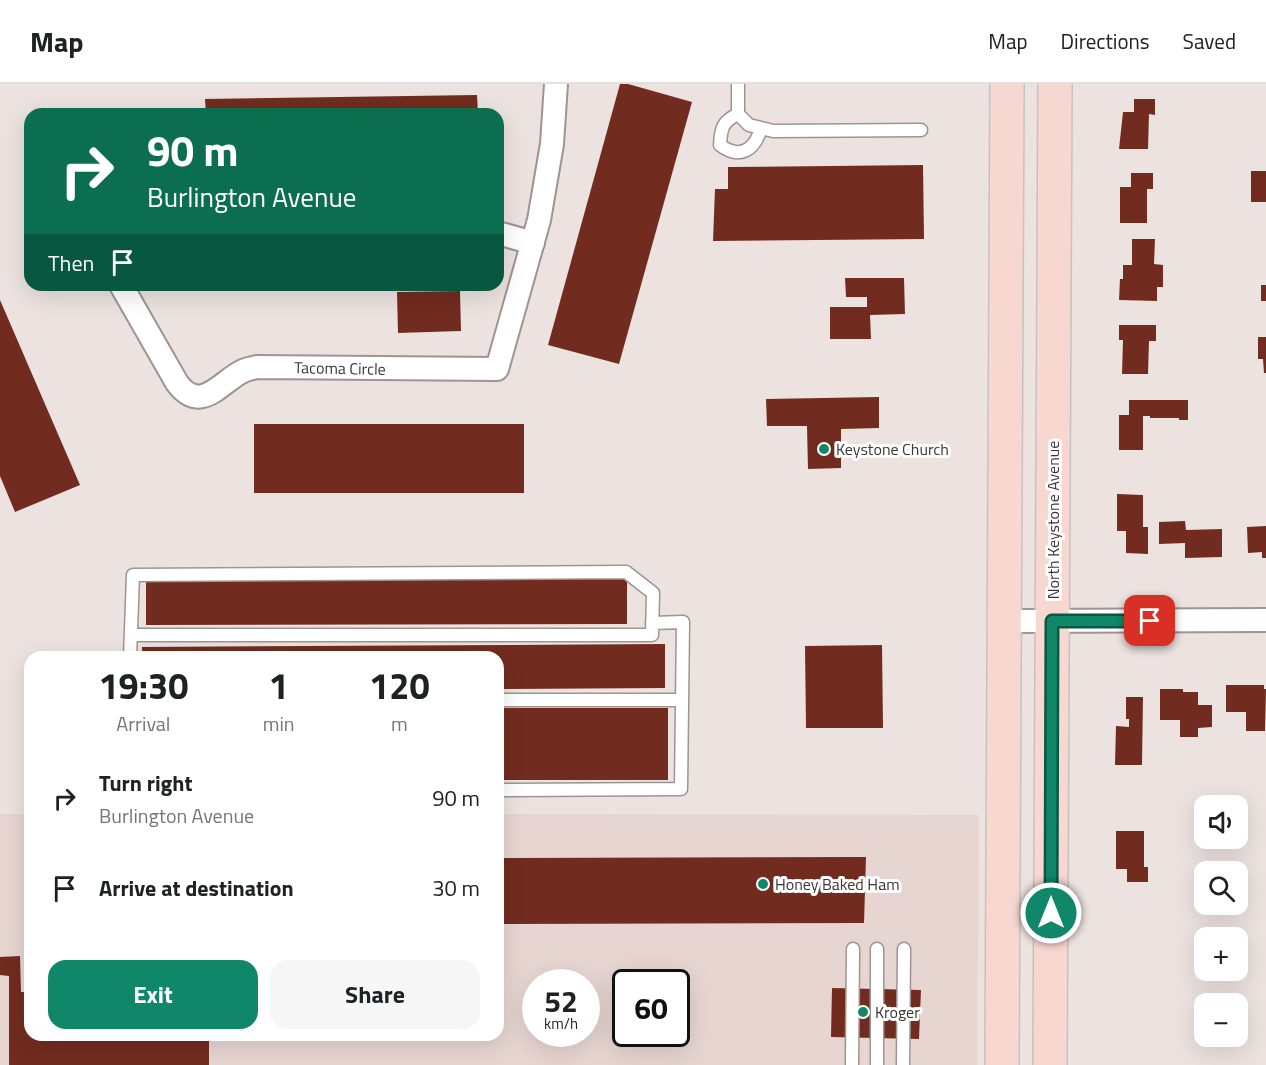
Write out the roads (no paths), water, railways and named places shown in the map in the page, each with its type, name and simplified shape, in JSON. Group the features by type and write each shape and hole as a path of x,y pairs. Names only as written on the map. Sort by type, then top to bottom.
{"main road":[{"path":"1002,1065 1007,84"},
{"name":"North Keystone Avenue","path":"1050,1065 1055,84"}],"street":[{"name":"Tacoma Circle","path":"125,291 177,383 186,393 194,396 203,397 241,372 256,367 497,369 533,243 547,174 555,114 556,84"},
{"path":"504,235 533,243"},
{"path":"1004,621 1266,620"}],"lane":[{"path":"738,84 738,114 749,125 773,131 921,130"},
{"path":"738,114 728,119 721,130 720,145 728,150 740,152 749,149 758,141 761,128"},
{"path":"130,651 133,574 626,572 653,593 652,635 131,635"},
{"path":"504,790 681,789 683,622 652,623"},
{"path":"504,700 682,700"},
{"path":"852,1065 853,949"},
{"path":"877,949 877,1065"},
{"path":"903,1065 904,949"}],"place":[{"name":"Keystone Church","path":"824,449"},
{"name":"Honey Baked Ham","path":"763,884"},
{"name":"Kroger","path":"863,1012"}]}
